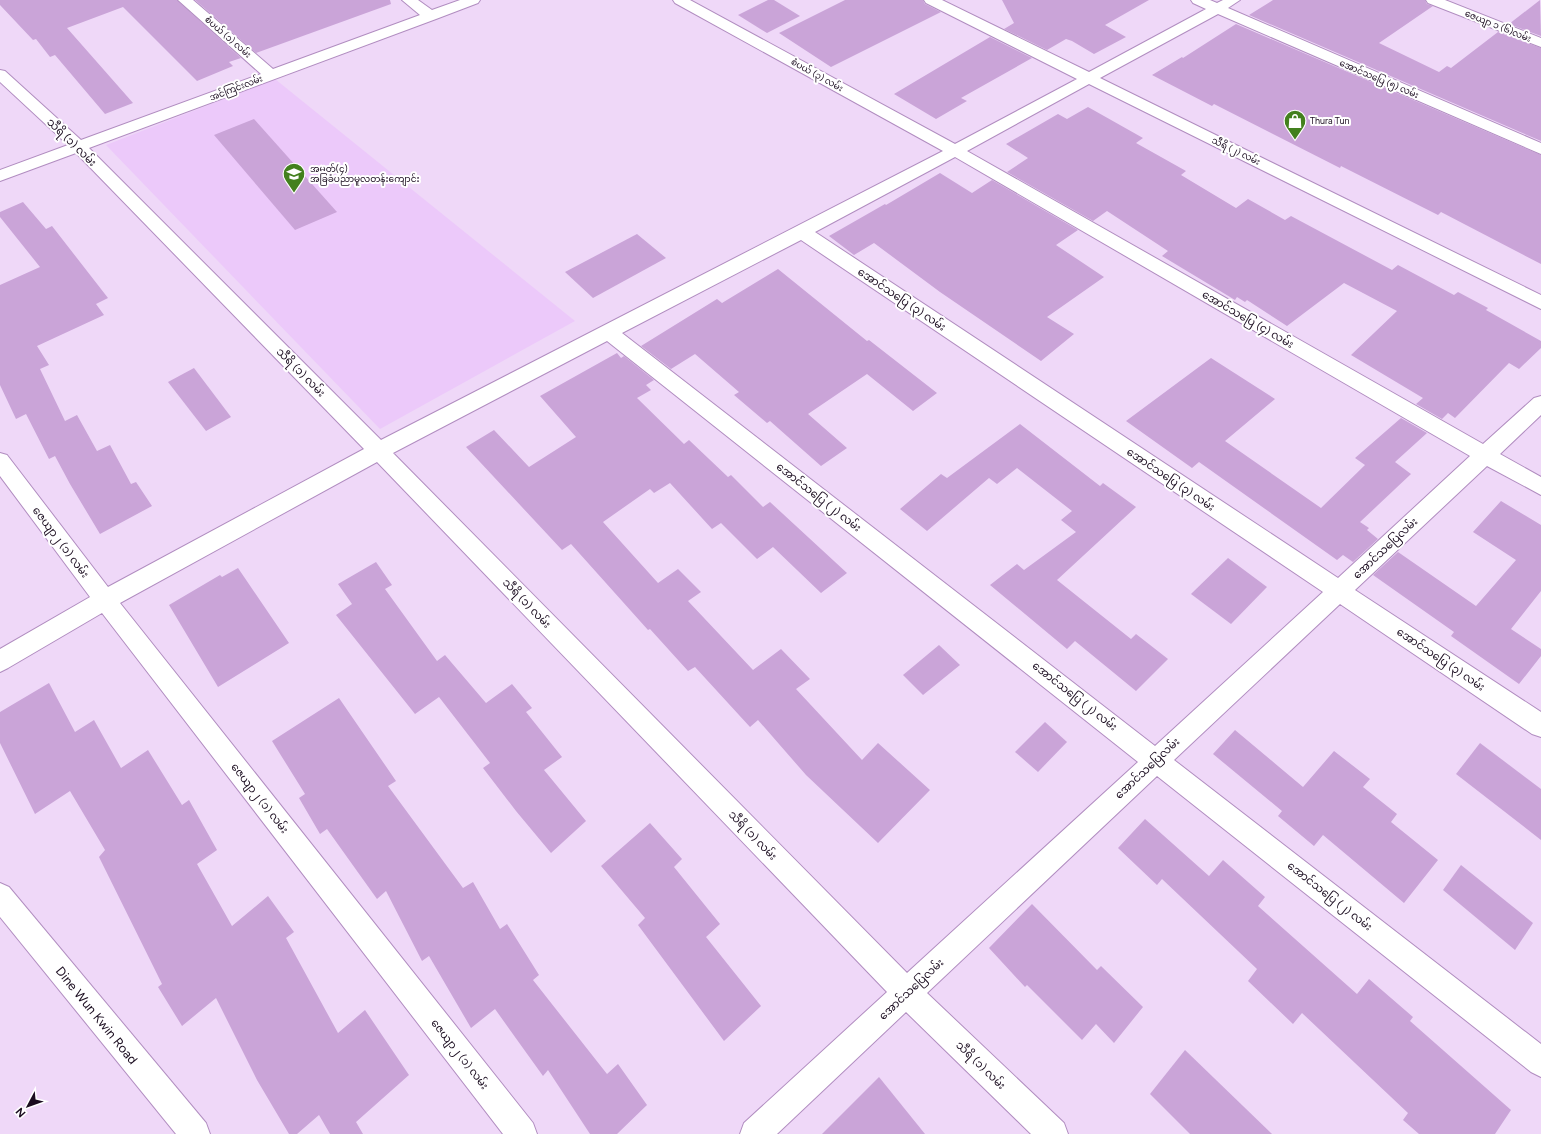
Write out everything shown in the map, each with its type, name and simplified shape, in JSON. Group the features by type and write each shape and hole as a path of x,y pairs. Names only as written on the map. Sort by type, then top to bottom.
{"street":[{"name":"စံပယ် (၁) လမ်း","path":"186,0 272,75"},
{"path":"409,0 431,16"},
{"name":"အင်ကြင်းလမ်း","path":"0,176 473,0"},
{"name":"စံပယ် (၃) လမ်း","path":"680,0 954,150"},
{"name":"သီရိ (၂) လမ်း","path":"931,0 1541,303"},
{"name":"အောင်သပြေ (၅) လမ်း","path":"1198,0 1225,4 1541,149"},
{"name":"ဇေယျာ ၁ (၆)လမ်း","path":"1433,0 1541,43"},
{"path":"0,661 104,599 378,450 802,232 1225,4"},
{"name":"သီရိ (၁) လမ်း","path":"0,74 79,147 378,450 906,993 1053,1134"},
{"name":"အောင်သပြေ (၄) လမ်း","path":"954,150 1541,488"},
{"name":"အောင်သပြေ (၃) လမ်း","path":"802,232 1541,726"},
{"name":"အောင်သပြေ (၂) လမ်း","path":"608,332 1541,1062"},
{"name":"အောင်သပြေလမ်း","path":"755,1134 1541,403"},
{"name":"ဇေယျာ၂ (၁) လမ်း","path":"0,461 104,599 522,1134"},
{"name":"Dine Wun Kwin Road","path":"0,896 195,1134"}],"shaded area":[{"path":"275,79 575,321 380,429 106,145"}],"building":[{"path":"0,0 177,0 241,58 229,62 233,66 197,81 123,7 67,28 133,103 105,114 55,55 50,57 36,39 33,40 0,5"},
{"path":"195,0 390,0 391,4 256,53"},
{"path":"768,0 774,0 800,16 767,33 738,15"},
{"path":"845,0 923,0 925,4 941,12 831,67 779,33"},
{"path":"1002,0 1149,0 1105,25 1126,37 1094,54 1066,39 1047,50 1004,29 1014,23"},
{"path":"1273,0 1425,0 1427,4 1433,6 1379,43 1439,72 1447,66 1451,68 1498,32 1541,48 1541,141 1249,15"},
{"path":"1540,0 1541,36 1509,24"},
{"path":"1236,24 1541,155 1541,264 1441,212 1438,215 1341,166 1340,168 1214,104 1212,106 1152,75 1182,57 1183,58"},
{"path":"990,37 1032,58 961,98 967,101 936,119 894,94"},
{"path":"1088,107 1143,138 1136,143 1186,171 1181,175 1236,208 1248,199 1285,220 1291,216 1392,270 1398,265 1454,295 1458,292 1488,308 1486,310 1541,341 1541,348 1519,369 1509,363 1455,418 1448,413 1442,419 1416,404 1423,398 1351,355 1397,311 1344,283 1287,326 1247,300 1245,302 1237,297 1235,300 1162,256 1168,251 1107,211 1093,221 1007,172 1028,158 1006,144 1058,114 1067,119"},
{"path":"254,119 337,212 295,230 214,135"},
{"path":"940,173 972,193 992,180 1078,230 1056,245 1104,277 1047,317 1074,334 1041,361 940,292 874,243 854,255 829,236"},
{"path":"23,202 46,229 52,226 108,298 96,304 104,315 37,346 49,365 40,369 65,421 77,415 97,451 110,445 131,484 136,482 152,506 100,534 55,456 49,459 26,414 16,419 0,385 0,285 40,267 0,217 0,212"},
{"path":"637,234 666,258 593,298 565,272"},
{"path":"778,269 867,341 869,340 937,393 913,411 867,374 808,414 847,448 821,466 770,421 767,423 734,395 739,392 695,354 671,369 641,346 717,299 722,303"},
{"path":"617,353 621,358 624,356 654,380 646,385 651,390 637,398 684,444 689,440 728,477 731,475 763,507 770,502 847,573 821,593 773,547 757,559 721,523 712,529 670,483 654,493 650,489 603,522 658,583 678,569 701,592 688,601 753,670 781,649 810,679 796,689 862,760 878,743 930,790 878,843 806,775 758,720 750,727 695,667 688,671 650,629 648,630 571,544 562,550 466,447 494,430 529,467 576,437 540,396"},
{"path":"1211,358 1275,399 1225,441 1321,508 1365,465 1355,458 1401,418 1427,433 1395,462 1411,474 1360,522 1369,528 1367,530 1378,539 1353,562 1343,555 1337,560 1199,462 1192,468 1126,421"},
{"path":"194,368 231,417 206,431 168,382"},
{"path":"1020,424 1100,486 1103,483 1136,507 1057,580 1131,639 1136,634 1168,659 1136,691 1075,641 1067,649 990,585 1017,564 1024,570 1076,532 1061,520 1072,511 1017,468 997,484 989,478 927,531 900,509 941,474 947,478"},
{"path":"1501,501 1541,525 1541,591 1511,629 1541,649 1541,656 1519,684 1451,636 1454,632 1373,575 1398,552 1476,606 1516,560 1473,532"},
{"path":"1228,558 1267,587 1231,624 1191,594"},
{"path":"376,562 392,585 385,589 437,661 445,655 486,703 512,684 532,708 526,712 562,757 544,770 586,821 551,853 483,768 490,763 439,697 415,714 336,615 352,604 338,584"},
{"path":"238,568 289,643 218,687 169,605 220,575 222,577"},
{"path":"939,645 960,665 923,695 903,675"},
{"path":"49,683 75,732 94,720 121,768 148,750 182,805 189,800 217,850 197,864 232,926 268,896 294,932 286,938 338,1033 365,1010 409,1075 356,1122 363,1134 330,1134 319,1115 297,1134 289,1134 257,1080 216,998 182,1026 158,987 162,984 99,857 105,850 70,791 35,814 0,743 0,712"},
{"path":"339,698 396,781 388,786 463,888 473,882 500,929 507,924 539,975 533,980 607,1074 618,1064 647,1105 617,1134 590,1134 548,1070 543,1076 495,1009 471,1028 429,956 422,961 386,891 377,899 327,829 320,834 299,798 305,794 272,741"},
{"path":"1045,722 1067,742 1038,772 1015,752"},
{"path":"1235,730 1303,787 1334,751 1370,779 1363,787 1397,814 1391,822 1438,860 1404,903 1323,835 1314,846 1278,816 1282,811 1213,754"},
{"path":"1480,743 1541,789 1541,840 1456,774"},
{"path":"1145,819 1209,876 1223,860 1265,897 1258,906 1357,994 1369,979 1413,1017 1410,1021 1511,1110 1495,1134 1419,1134 1403,1120 1408,1113 1302,1013 1293,1024 1248,981 1257,969 1162,879 1157,885 1118,848"},
{"path":"650,823 682,859 674,867 720,924 706,937 761,1006 724,1041 638,925 645,918 601,866"},
{"path":"1461,865 1533,923 1515,950 1443,890"},
{"path":"1032,904 1097,970 1101,966 1143,1007 1114,1043 1096,1024 1082,1040 1027,985 1025,987 989,948"},
{"path":"1185,1050 1272,1134 1190,1134 1150,1094"},
{"path":"879,1077 925,1134 822,1134"}],"place":[{"name":"Thura Tun","path":"1295,140"},
{"name":"အမှတ်(၄) အခြခံပညာမူလတန်းကျောင်း","path":"294,194"}]}
